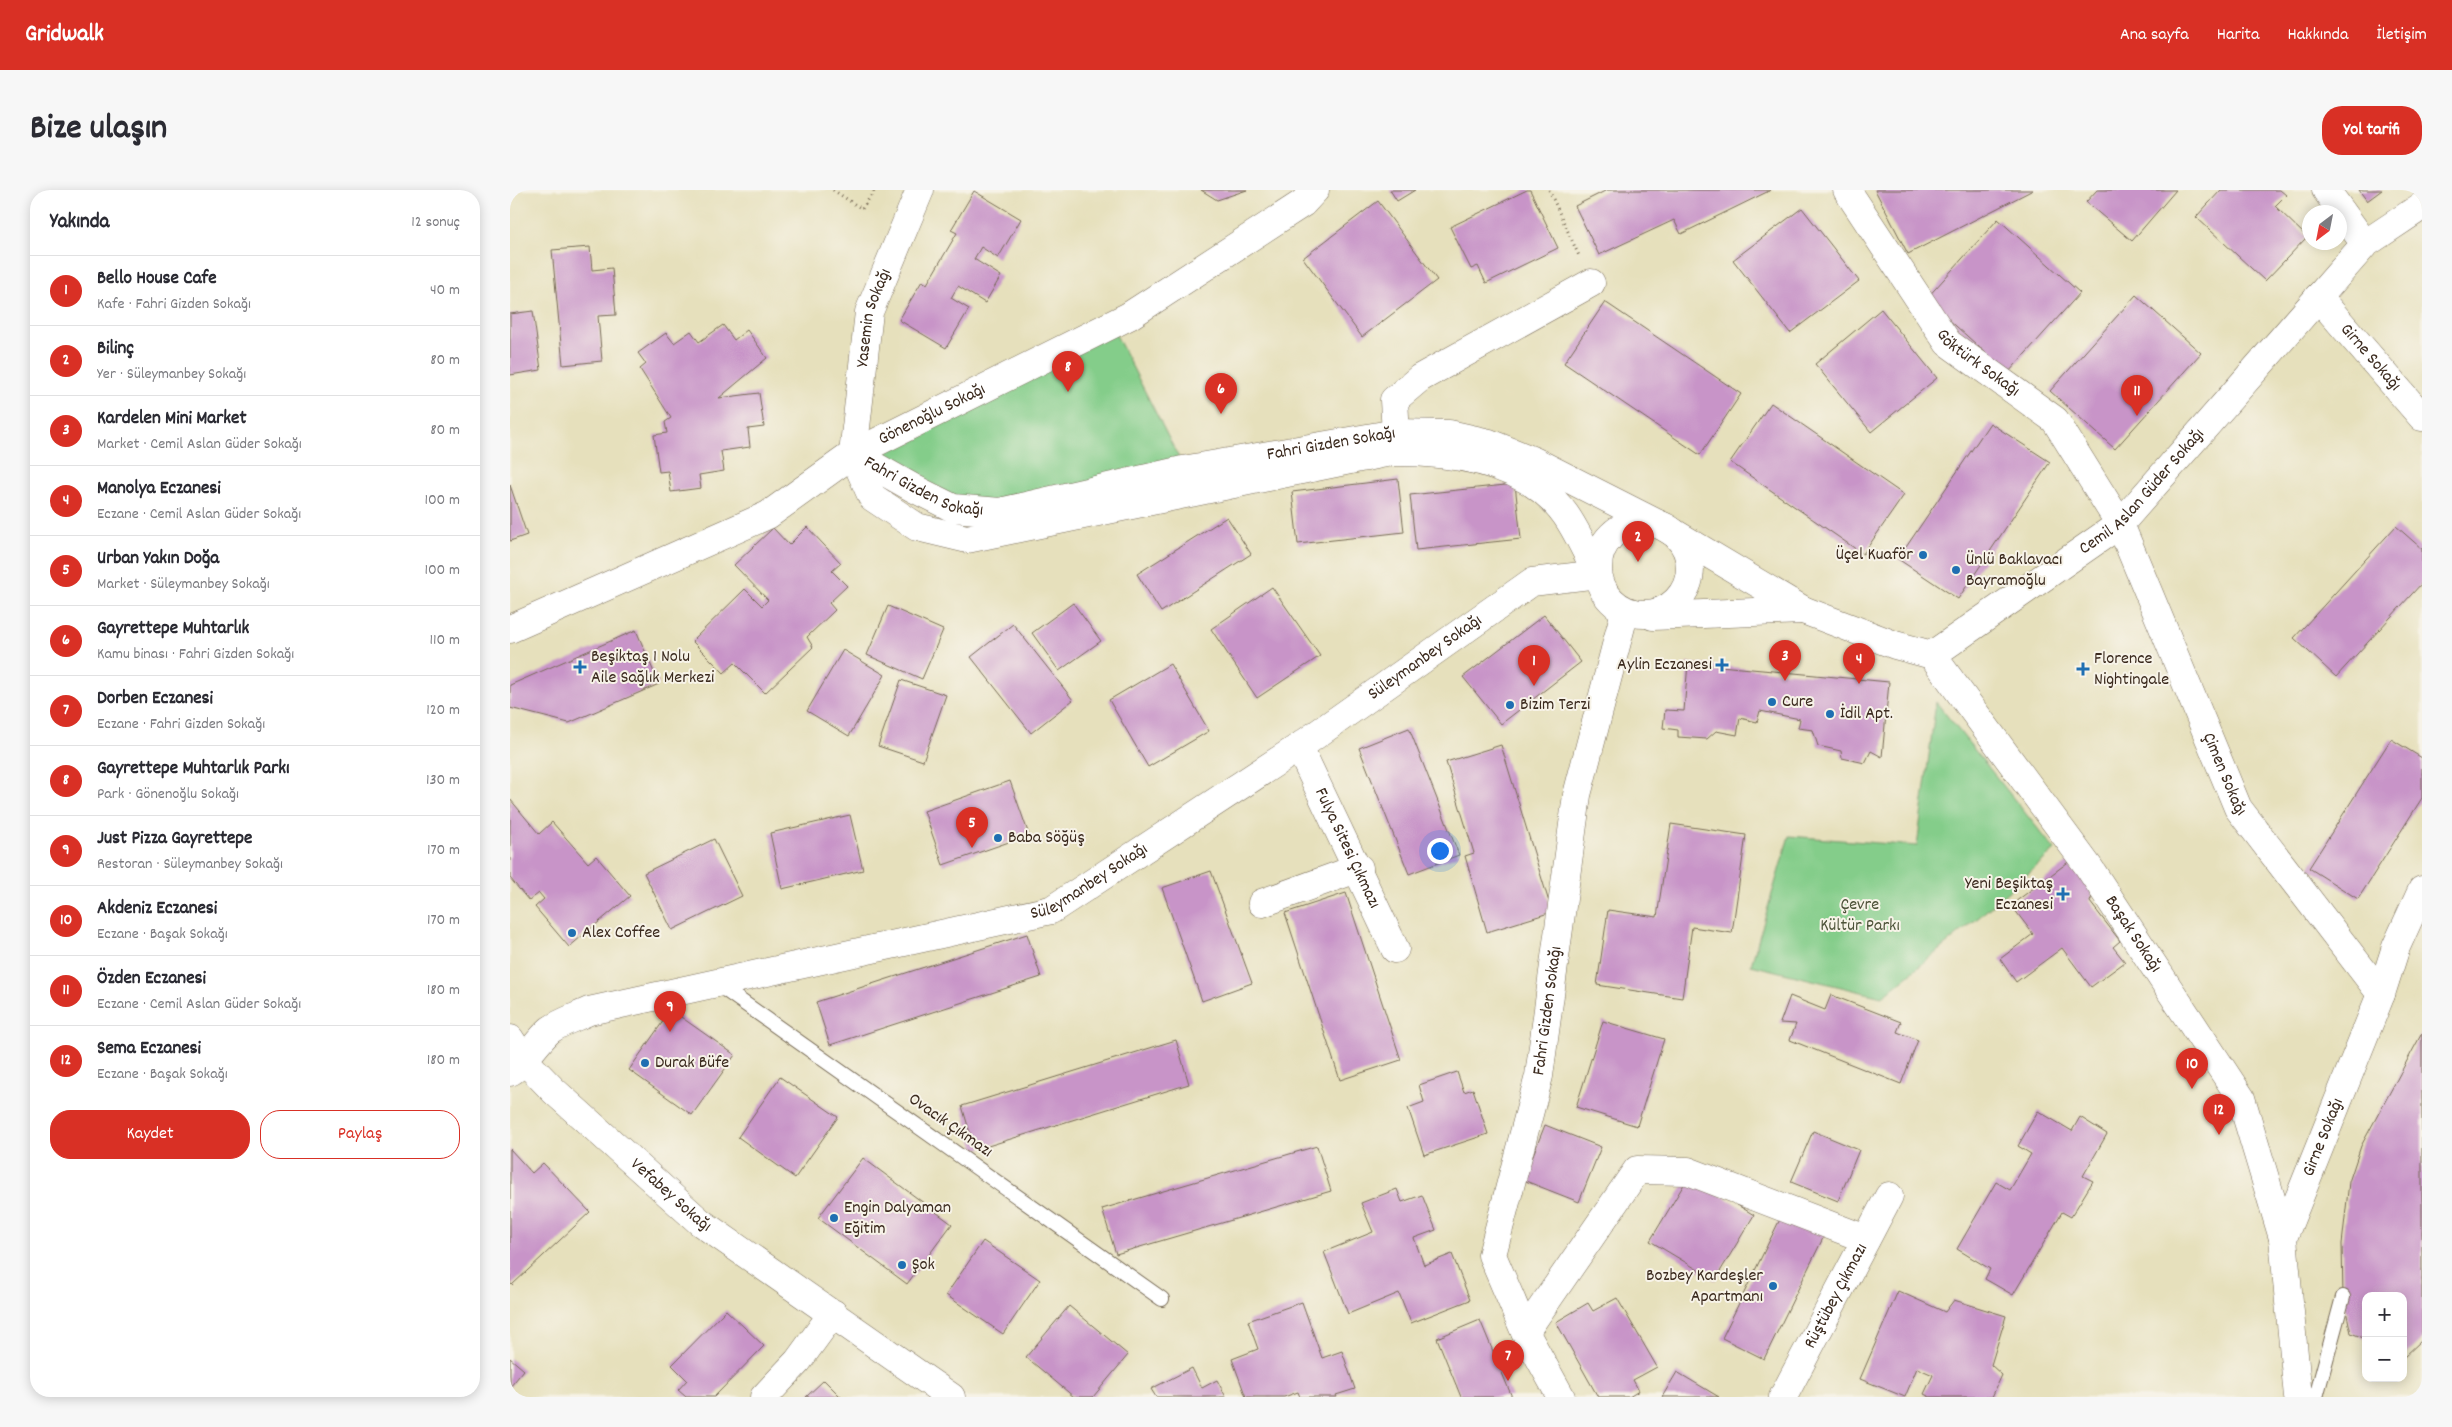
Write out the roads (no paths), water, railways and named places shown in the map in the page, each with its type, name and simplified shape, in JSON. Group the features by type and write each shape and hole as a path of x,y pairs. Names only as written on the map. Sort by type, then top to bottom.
{"street":[{"name":"Yasemin Sokağı","path":"853,454 869,312 920,190"},
{"name":"Gönenoğlu Sokağı","path":"510,629 768,516 853,454 1130,316 1303,203 1315,190"},
{"name":"Göktürk Sokağı","path":"1847,190 1948,343 2054,420 2120,524"},
{"path":"2326,190 2365,244"},
{"name":"Cemil Aslan Güder Sokağı","path":"1932,655 2120,524 2365,244 2422,206"},
{"path":"1396,442 1394,400 1420,378 1591,283"},
{"name":"Girne Sokağı","path":"2318,297 2422,417"},
{"name":"Fahri Gizden Sokağı","path":"853,454 953,508 1000,512 1183,470 1449,434 1489,443 1534,462 1664,527"},
{"name":"Fahri Gizden Sokağı","path":"1396,442 1442,455 1505,467 1540,487 1565,514 1598,574"},
{"path":"1803,610 1636,613 1608,596 1603,589 1598,574 1599,560 1604,547 1612,535 1623,527 1637,522 1651,523 1664,527 1803,610 1895,645 1932,655"},
{"name":"Çimen Sokağı","path":"2120,524 2238,808 2381,994"},
{"path":"1636,613 1671,606 1682,595 1689,581 1691,565 1687,549 1678,536 1664,527"},
{"name":"Süleymanbey Sokağı","path":"514,1057 536,1043 552,1028 589,1012 1051,910 1300,747 1532,582 1598,574"},
{"name":"Fahri Gizden Sokağı","path":"1561,1397 1524,1332 1492,1255 1538,1076 1577,795 1636,613"},
{"name":"Başak Sokağı","path":"1932,655 2088,866 2241,1098 2283,1238"},
{"name":"Fulya Sitesi Çıkmazı","path":"1300,747 1359,868 1395,949"},
{"path":"1262,903 1359,868"},
{"name":"Girne Sokağı","path":"2298,1397 2283,1238 2381,994 2396,947 2422,890"},
{"name":"Vefabey Sokağı","path":"514,1057 700,1222 833,1313 950,1397"},
{"path":"1524,1332 1637,1170 1688,1171 1866,1238"},
{"name":"Rüştübey Çıkmazı","path":"1783,1397 1889,1196"},
{"path":"764,1397 798,1361 833,1313"}],"lane":[{"name":"Ovacık Çıkmazı","path":"717,984 1162,1299"},
{"path":"2316,1397 2343,1297"}],"place":[{"name":"Gayrettepe Muhtarlık Parkı","path":"1068,392"},
{"name":"Gayrettepe Muhtarlık","path":"1221,414"},
{"name":"Özden Eczanesi","path":"2137,416"},
{"name":"Üçel Kuaför","path":"1923,555"},
{"name":"Bilinç","path":"1638,562"},
{"name":"Ünlü Baklavacı Bayramoğlu","path":"1956,570"},
{"name":"Aylin Eczanesi","path":"1722,665"},
{"name":"Beşiktaş 1 Nolu Aile Sağlık Merkezi","path":"580,667"},
{"name":"Florence Nightingale","path":"2083,669"},
{"name":"Kardelen Mini Market","path":"1785,681"},
{"name":"Manolya Eczanesi","path":"1859,684"},
{"name":"Bello House Cafe","path":"1534,686"},
{"name":"Cure","path":"1772,702"},
{"name":"Bizim Terzi","path":"1510,705"},
{"name":"İdil Apt.","path":"1830,714"},
{"name":"Baba Söğüş","path":"998,838"},
{"name":"Urban Yakın Doğa","path":"972,848"},
{"name":"Yeni Beşiktaş Eczanesi","path":"2063,894"},
{"name":"Alex Coffee","path":"572,933"},
{"name":"Just Pizza Gayrettepe","path":"670,1032"},
{"name":"Durak Büfe","path":"645,1063"},
{"name":"Akdeniz Eczanesi","path":"2192,1089"},
{"name":"Sema Eczanesi","path":"2219,1135"},
{"name":"Engin Dalyaman Eğitim","path":"834,1218"},
{"name":"Şok","path":"902,1265"},
{"name":"Bozbey Kardeşler Apartmanı","path":"1773,1286"},
{"name":"Dorben Eczanesi","path":"1508,1381"}],"park label":[{"name":"Çevre Kültür Parkı","path":"1860,915"}]}
